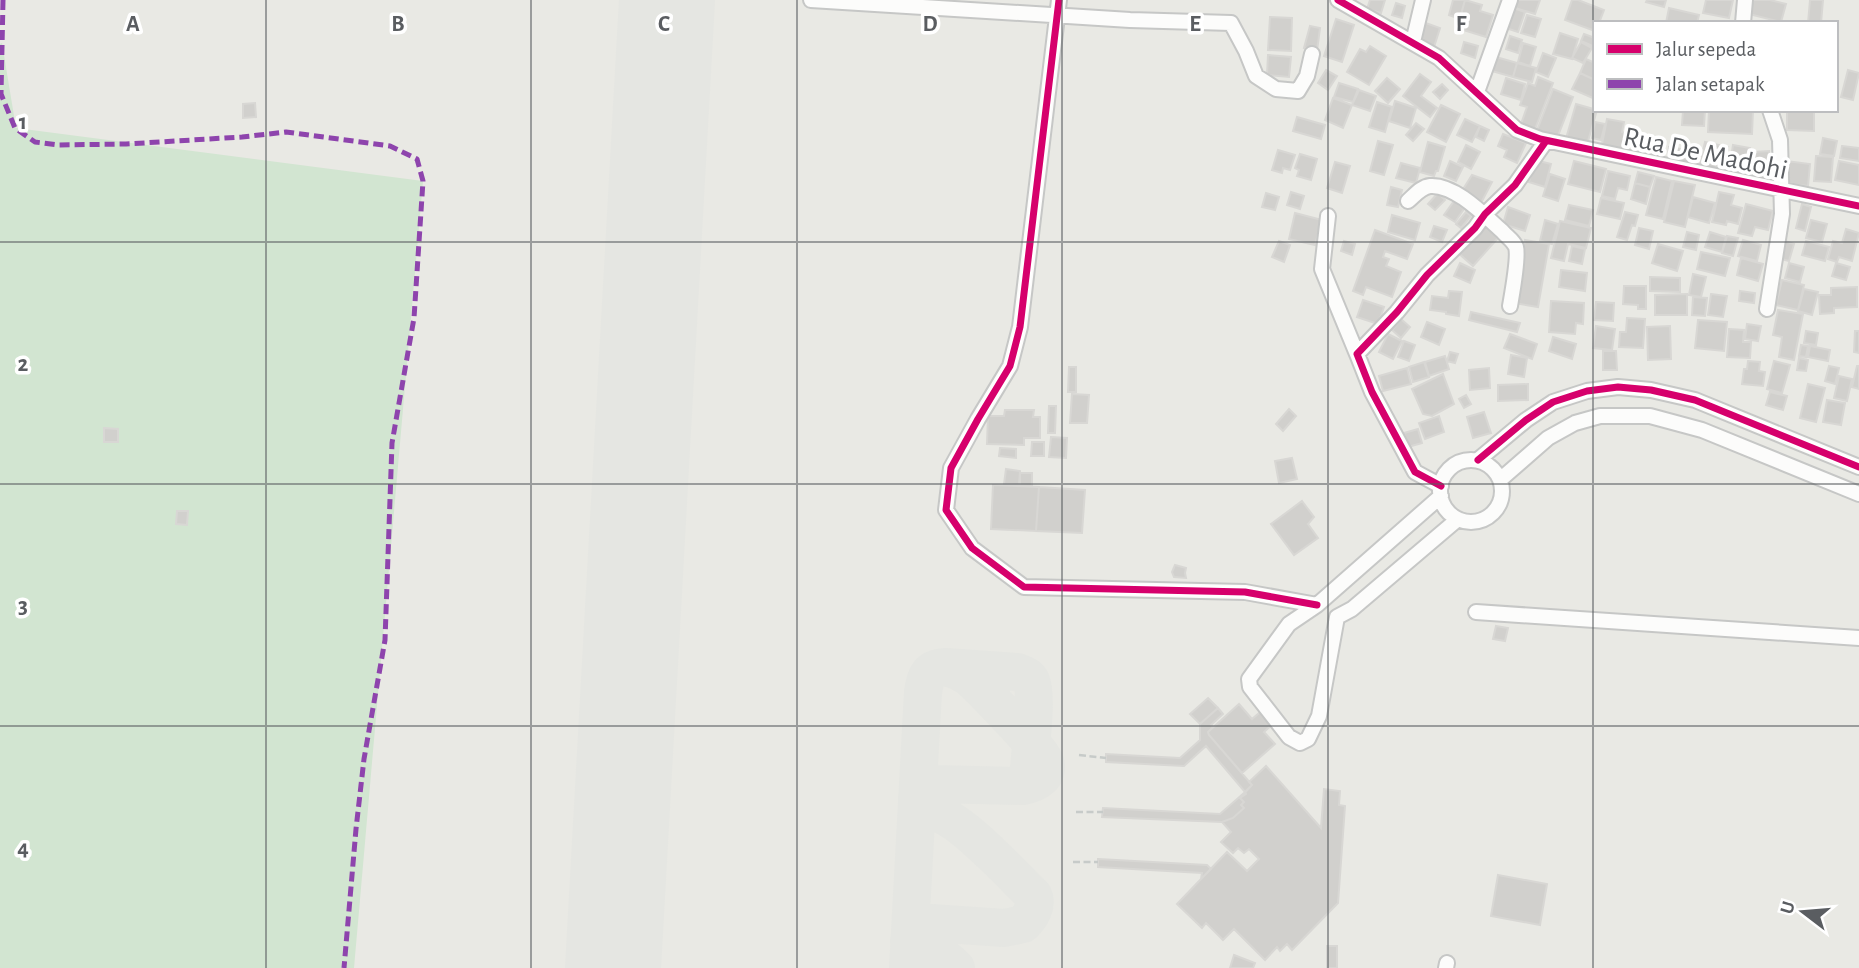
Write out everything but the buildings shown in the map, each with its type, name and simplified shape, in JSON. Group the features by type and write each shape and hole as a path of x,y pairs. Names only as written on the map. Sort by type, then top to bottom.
{"street":[{"path":"797,0 1130,20 1231,23 1256,76 1276,89 1298,92 1307,76 1312,54"},
{"path":"1059,0 1020,327 1010,366 951,468 946,510 972,548 1024,587 1245,592 1317,605"},
{"name":"Rua De Madohi","path":"1338,0 1439,58 1517,130 1546,141 1859,206"},
{"path":"1413,42 1423,0"},
{"path":"1477,92 1510,0"},
{"path":"1743,21 1745,0"},
{"path":"1767,309 1782,214 1780,140 1771,112"},
{"path":"1357,354 1427,275 1515,185 1546,141"},
{"path":"1408,201 1429,186 1451,191 1485,214 1512,240 1517,249 1510,306"},
{"path":"1328,216 1322,269 1372,392 1415,472 1441,491"},
{"path":"1478,460 1525,420 1553,402 1587,391 1618,387 1651,390 1695,400 1859,467"},
{"path":"1501,479 1548,438 1575,423 1600,416 1650,416 1702,430 1859,494"},
{"path":"1468,460 1488,464 1501,479 1499,505 1481,521 1469,522 1449,513 1444,506 1441,491 1444,477 1450,468 1468,460"},
{"path":"1441,491 1317,605 1289,624 1249,679 1250,687 1289,737 1300,743 1308,739 1318,716 1337,617 1352,608 1458,519"},
{"path":"1476,612 1859,638"}],"path":[{"path":"1079,755 1106,758"},
{"path":"1076,812 1102,813"},
{"path":"1073,862 1098,862"}],"green space":[{"path":"2,43 16,128 423,181 354,968 0,968"}],"taxiway":[{"path":"908,968 923,692 931,671 946,667 1017,672 1028,677 1034,698 1029,769"},
{"path":"917,798 925,786 932,784 1032,784 1043,775 1046,767 1045,761 1033,745 984,692 968,677 948,668"},
{"path":"909,941 920,927 931,923 1004,928 1023,924 1035,903 1033,895 957,824 934,813 924,815 916,823"},
{"path":"911,968 916,960 927,953 939,955 956,968"}],"runway":[{"path":"613,968 667,0"}],"marked path":[{"path":"3,0 1,94 15,128 35,142 58,145 126,144 286,132 390,146 417,159 423,181 414,318 392,443 385,640 364,759 344,968"}],"cycle path":[{"path":"1059,0 1020,327 1010,366 951,468 946,510 972,548 1024,587 1245,592 1317,605"},
{"path":"1338,0 1439,58 1517,130 1540,139 1859,206"},
{"path":"1441,486 1415,472 1372,392 1357,354 1427,275 1515,185 1546,141"},
{"path":"1478,460 1526,420 1553,402 1587,391 1618,387 1651,390 1695,400 1859,467"}]}
